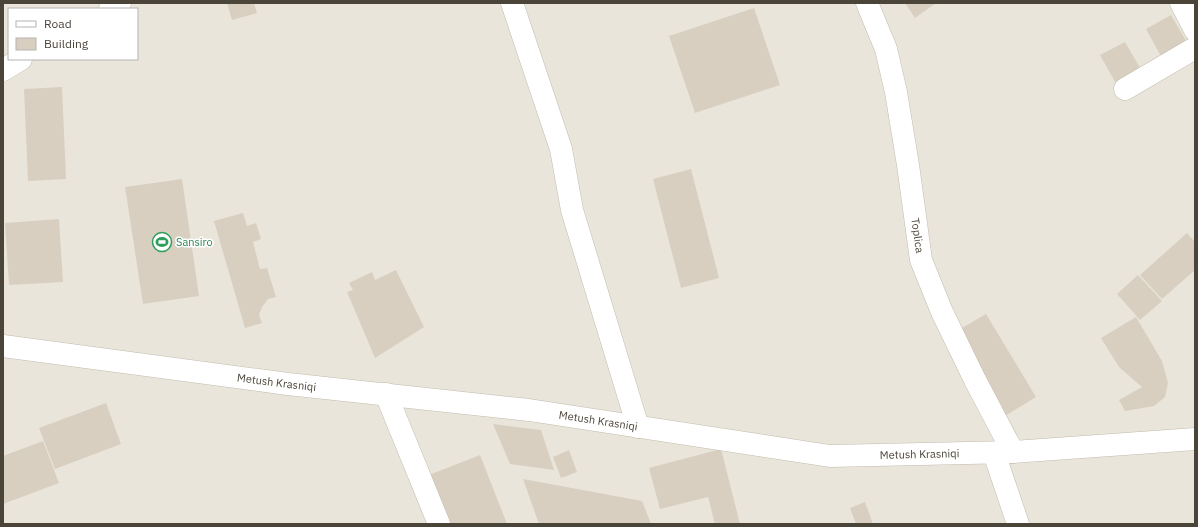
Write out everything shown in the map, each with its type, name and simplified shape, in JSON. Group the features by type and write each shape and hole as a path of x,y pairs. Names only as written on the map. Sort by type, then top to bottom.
{"street":[{"path":"512,3 561,149 572,210 638,427"},
{"name":"Toplica","path":"867,3 886,50 896,92 921,260 942,312 975,380 1004,452 1018,524"},
{"path":"1181,3 1195,30"},
{"path":"1125,89 1195,48"},
{"path":"3,70 19,60"},
{"name":"Metush Krasniqi","path":"3,346 288,384 529,410 830,456 1004,452 1195,439"},
{"path":"386,394 439,524"}],"shaded area":[{"path":"3,3 1195,3 1195,430 1021,444 835,448 385,386 3,338"},
{"path":"3,354 527,418 829,464 1195,448 1195,524 3,524"}],"building":[{"path":"227,3 254,3 257,13 232,20"},
{"path":"905,3 936,3 915,18"},
{"path":"754,8 780,85 695,113 669,36"},
{"path":"1171,15 1189,46 1163,60 1146,29"},
{"path":"1125,42 1143,73 1118,87 1100,55"},
{"path":"62,87 66,179 28,181 24,89"},
{"path":"691,169 719,278 681,288 653,179"},
{"name":"Sansiro","path":"182,179 199,296 143,304 125,187"},
{"path":"243,213 247,226 256,223 261,239 253,242 260,269 267,268 276,297 268,299 262,307 259,315 262,323 245,328 214,221"},
{"path":"59,219 63,282 9,285 5,223"},
{"path":"1187,233 1195,242 1195,270 1162,299 1140,275"},
{"path":"396,270 424,327 375,358 347,292 353,290 349,283 372,272 375,280"},
{"path":"1138,275 1162,301 1140,320 1117,294"},
{"path":"986,314 1036,397 1005,416 955,332"},
{"path":"1136,317 1162,361 1168,383 1165,397 1154,406 1125,411 1119,400 1142,387 1119,367 1101,338"},
{"path":"106,403 121,444 55,469 39,428"},
{"path":"493,424 541,430 554,470 510,464"},
{"path":"43,441 59,483 3,504 3,456"},
{"path":"721,449 740,524 715,524 708,497 660,509 649,468"},
{"path":"569,450 577,472 561,478 553,457"},
{"path":"480,455 507,524 448,524 429,475"},
{"path":"523,479 642,501 651,524 539,524"},
{"path":"865,502 873,524 856,524 850,508"}],"place":[{"name":"Sansiro","path":"162,242"}]}
